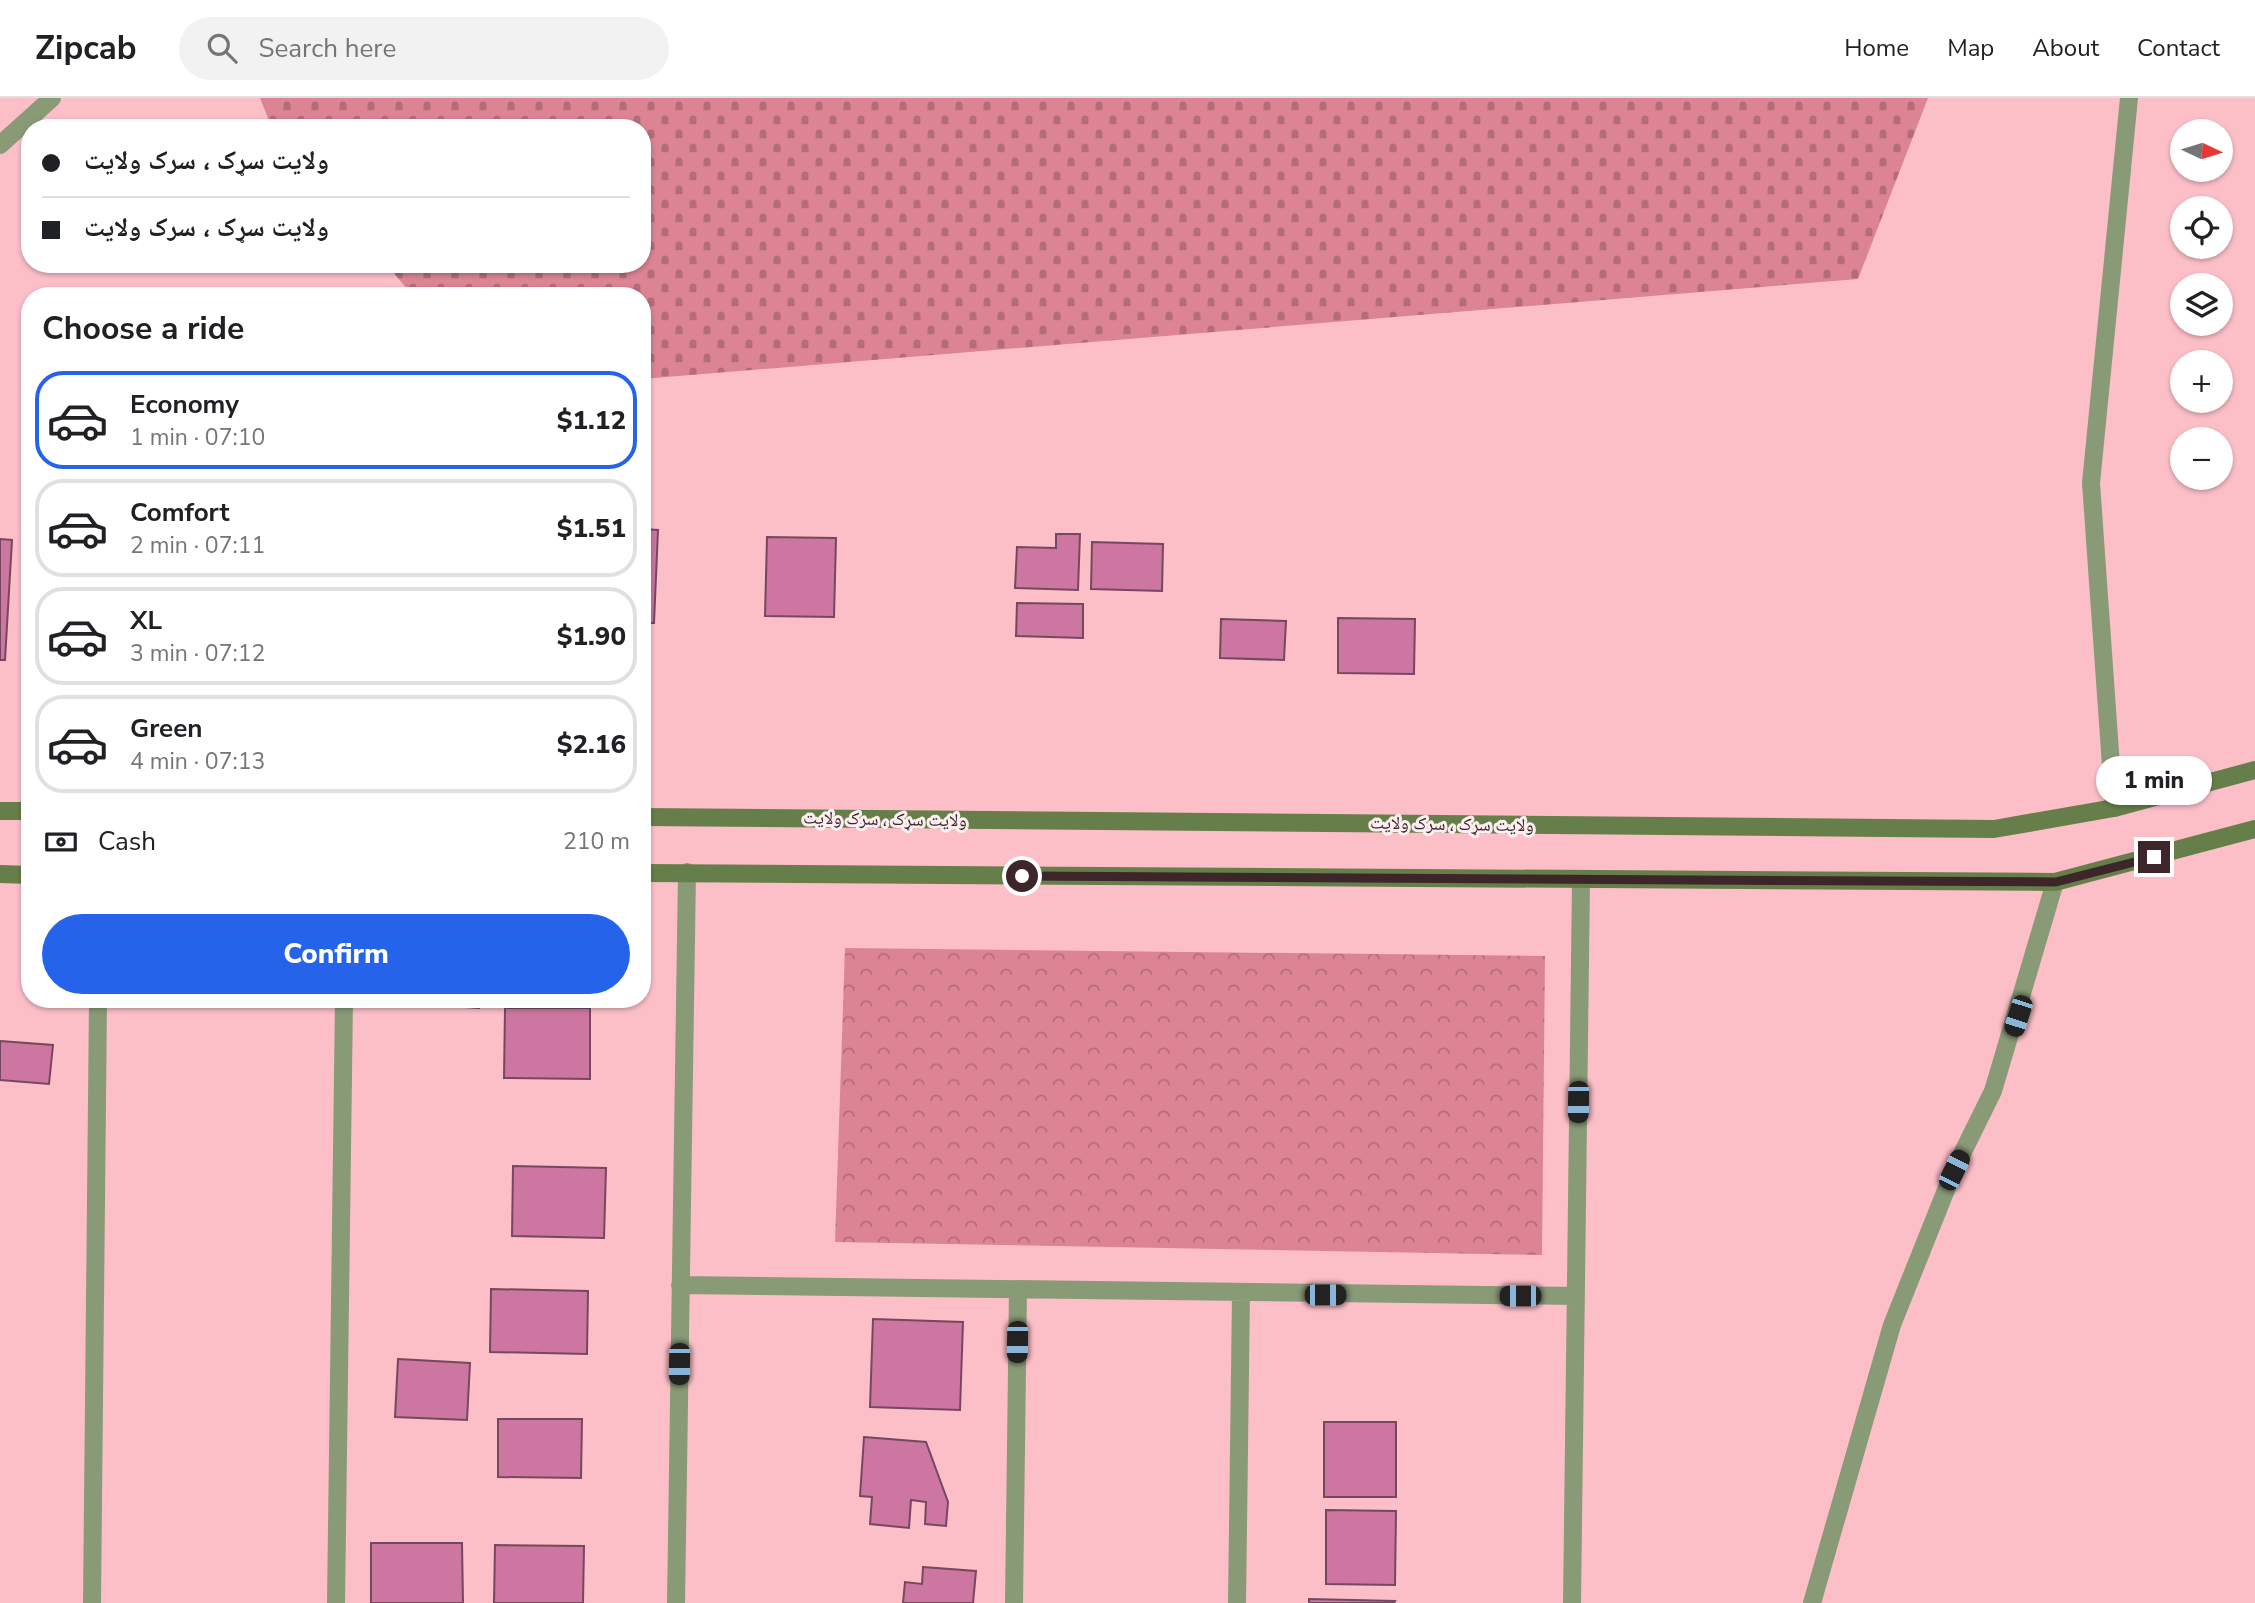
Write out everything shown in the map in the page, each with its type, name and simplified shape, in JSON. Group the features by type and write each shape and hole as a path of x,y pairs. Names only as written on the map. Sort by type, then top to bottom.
{"main road":[{"name":"ولایت سړک ، سرک ولایت","path":"651,817 1994,829 2114,808 2255,770"},
{"path":"0,811 21,811"},
{"path":"651,873 1581,881 2056,882 2255,829"},
{"path":"0,874 21,875"}],"street":[{"path":"29,119 52,98"},
{"path":"2114,808 2091,483 2132,101"},
{"path":"0,145 21,126"},
{"path":"676,1603 687,872"},
{"path":"1572,1603 1581,881"},
{"path":"1812,1603 1892,1325 1954,1170 1993,1091 2056,882"},
{"path":"92,1603 98,1008"},
{"path":"336,1603 344,1008"},
{"path":"680,1285 1241,1294 1576,1296"},
{"path":"1014,1603 1017,1289"},
{"path":"1237,1603 1241,1294"}],"green space":[{"path":"260,98 1928,98 1858,279 651,378 651,287 405,287 394,273 651,273 651,119 268,119"},
{"path":"845,948 1545,956 1542,1255 835,1242"}],"building":[{"path":"651,530 658,530 654,623 651,623"},
{"path":"1056,534 1080,534 1078,590 1015,588 1017,547 1056,548"},
{"path":"767,537 836,538 834,617 765,616"},
{"path":"0,539 12,540 5,660 0,660"},
{"path":"1092,542 1163,544 1162,591 1091,589"},
{"path":"1017,603 1083,604 1083,638 1016,636"},
{"path":"1338,618 1415,619 1414,674 1338,673"},
{"path":"1221,619 1286,621 1284,660 1220,658"},
{"path":"505,1008 590,1008 590,1079 504,1078"},
{"path":"0,1041 53,1045 49,1084 0,1080"},
{"path":"513,1166 606,1168 604,1238 512,1236"},
{"path":"491,1289 588,1291 587,1354 490,1352"},
{"path":"873,1319 963,1322 960,1410 870,1407"},
{"path":"398,1359 470,1363 467,1420 395,1417"},
{"path":"498,1419 582,1419 581,1478 498,1477"},
{"path":"1324,1422 1396,1422 1396,1497 1324,1497"},
{"path":"864,1437 926,1442 948,1502 946,1526 925,1524 926,1502 911,1500 909,1528 870,1524 872,1497 860,1496"},
{"path":"1326,1510 1396,1511 1395,1585 1326,1584"},
{"path":"371,1543 462,1543 463,1603 371,1603"},
{"path":"495,1545 584,1546 583,1603 494,1603"},
{"path":"923,1567 976,1571 973,1603 903,1603 905,1582 922,1584"},
{"path":"1309,1599 1395,1601 1309,1603"}],"route":[{"path":"1022,876 2056,882 2154,857"}]}
